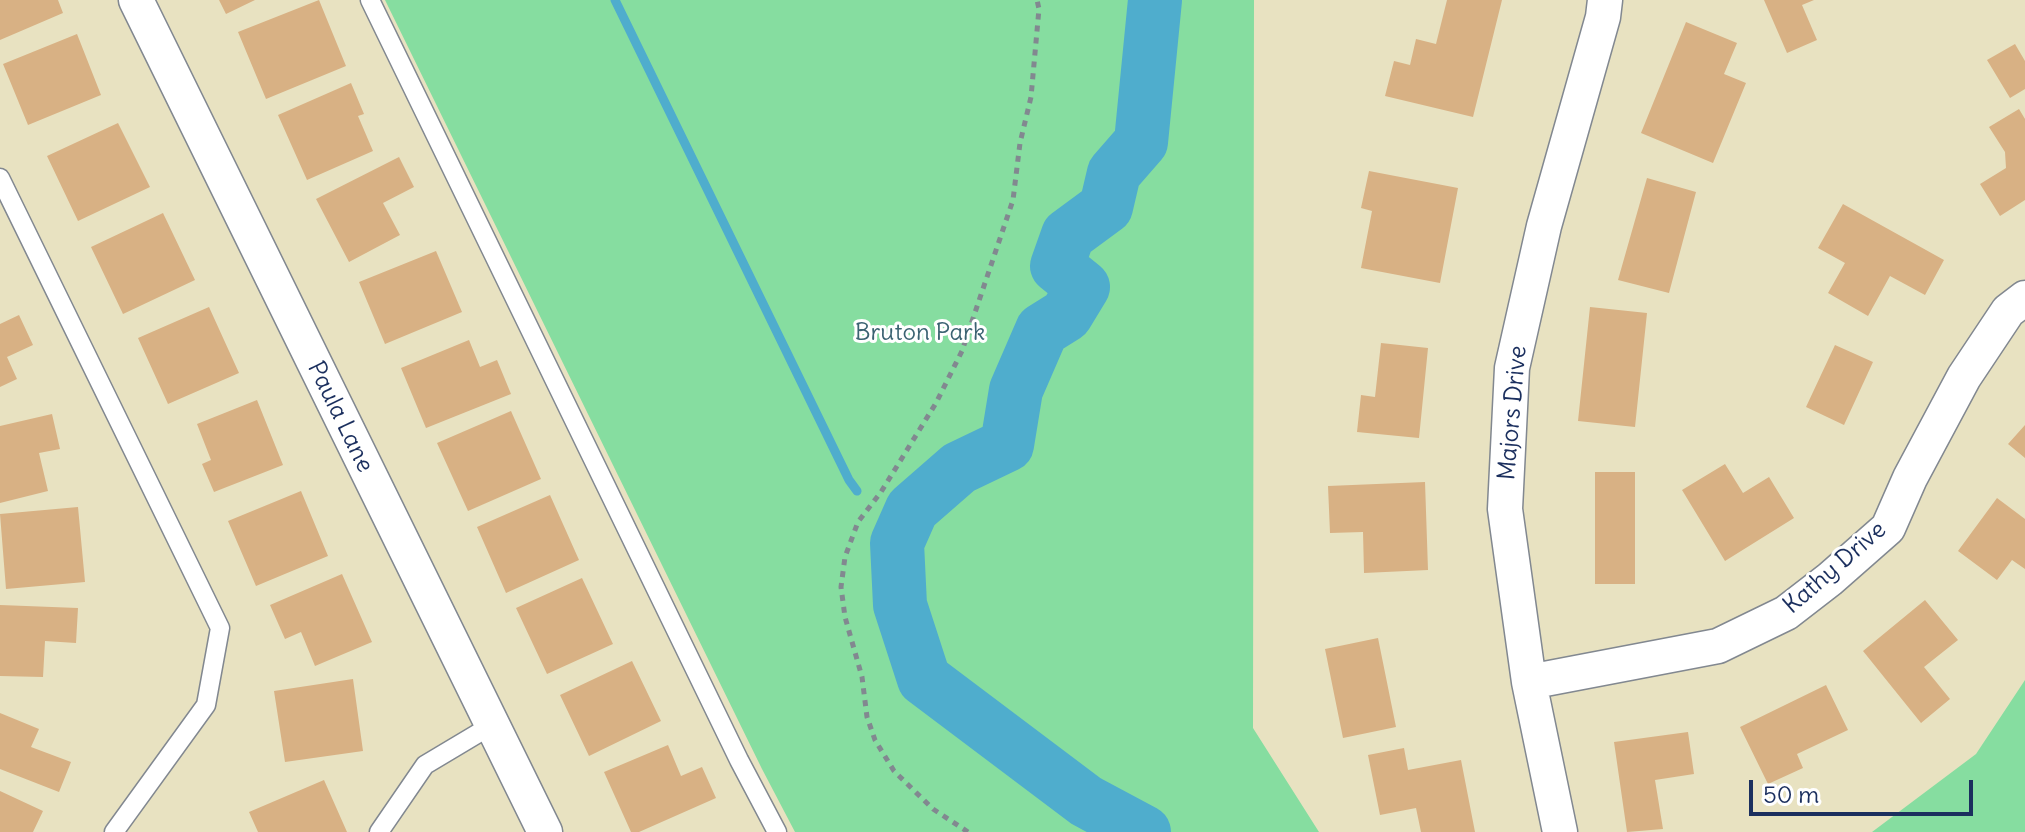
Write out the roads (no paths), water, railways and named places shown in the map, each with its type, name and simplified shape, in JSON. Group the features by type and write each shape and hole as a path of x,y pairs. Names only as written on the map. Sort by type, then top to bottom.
{"street":[{"name":"Paula Lane","path":"136,0 545,832"},
{"name":"Majors Drive","path":"1560,832 1529,682 1505,509 1512,368 1544,226 1603,17 1605,0"},
{"name":"Kathy Drive","path":"1529,682 1718,646 1786,613 1830,579 1888,528 1910,478 1964,377 2008,311 2025,298"}],"lane":[{"path":"370,0 725,732 777,832"},
{"path":"0,178 220,628 206,705 114,832"},
{"path":"379,832 425,765 492,725"}],"waterway":[{"path":"615,0 857,491"},
{"path":"1144,832 1086,801 924,679 900,605 897,543 912,509 959,468 1007,445 1016,390 1042,330 1066,315 1083,287 1057,266 1068,235 1106,207 1114,173 1141,142 1155,0"},
{"path":"882,523 897,543"}],"park label":[{"name":"Bruton Park","path":"920,333"}]}
